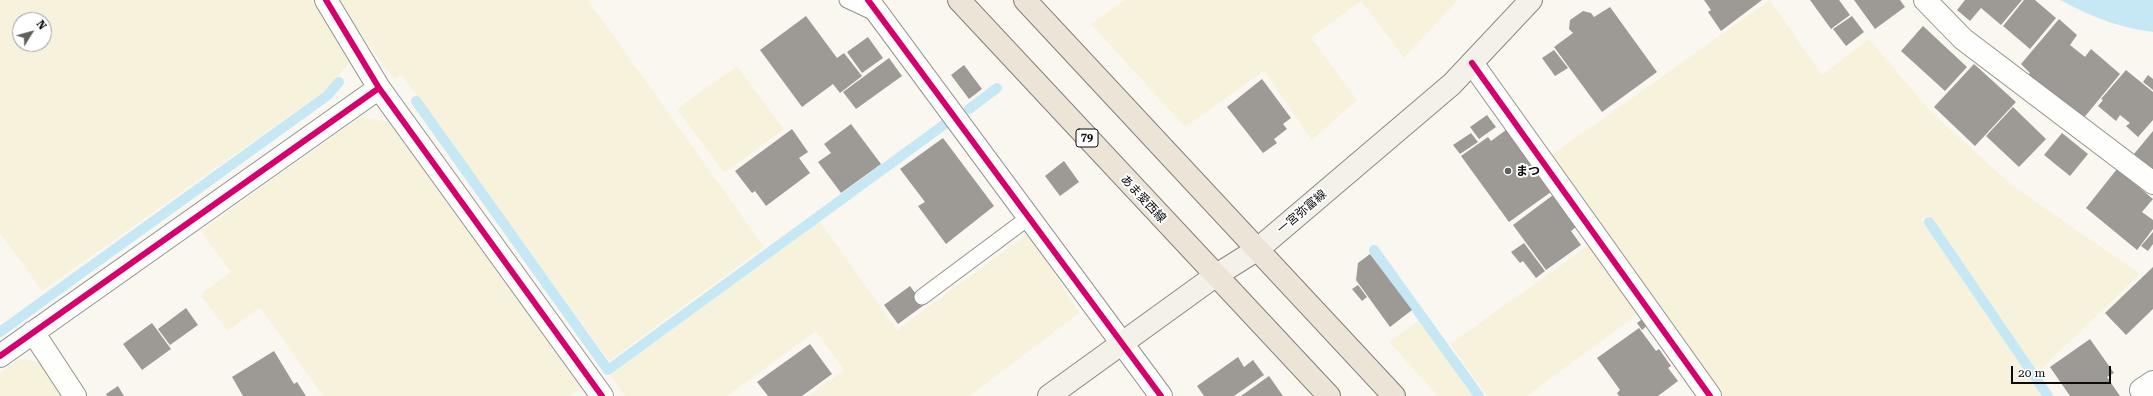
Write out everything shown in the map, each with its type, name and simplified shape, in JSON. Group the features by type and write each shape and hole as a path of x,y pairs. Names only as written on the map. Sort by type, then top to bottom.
{"main road":[{"name":"あま愛西線","path":"959,0 1215,276 1329,396"},
{"path":"1025,0 1394,396"},
{"name":"一宮弥富線","path":"1049,396 1215,276 1258,249 1452,84 1531,0"}],"street":[{"path":"326,0 379,88 602,396"},
{"path":"1925,0 1963,39 2153,183"},
{"path":"874,8 1161,396"},
{"path":"1472,63 1710,396"},
{"path":"0,356 379,88"},
{"path":"33,332 75,396"},
{"path":"2145,396 2141,390 2153,382"}],"lane":[{"path":"847,0 874,8"},
{"path":"922,297 1028,218"}],"shaded area":[{"path":"0,0 315,0 350,61 330,87 42,291 0,233"},
{"path":"336,0 588,0 764,247 609,361 402,75 394,79"},
{"path":"1125,0 1458,0 1404,58 1361,1 1311,38 1357,100 1312,140 1264,71 1185,127 1091,24"},
{"path":"1770,0 1822,75 1869,39 1931,112 2013,186 2140,274 2038,372 1928,215 1921,219 2042,396 1720,396 1550,156"},
{"path":"737,66 784,129 724,173 677,109"},
{"path":"360,117 390,122 581,388 569,396 323,396 260,307 228,331 200,294 231,272 201,231"},
{"path":"820,222 897,330 1029,233 1079,313 969,396 808,396 844,370 816,331 727,396 625,396 610,375"},
{"path":"1592,243 1642,311 1527,396 1487,396 1450,344"},
{"path":"1419,320 1473,396 1438,396 1389,342"},
{"path":"20,359 41,362 64,396 0,396 0,373"}],"water":[{"path":"2060,0 2153,0 2153,32 2116,24"}],"building":[{"path":"1704,0 1762,0 1721,31 1708,12 1711,10"},
{"path":"1810,0 1839,0 1850,15 1831,29"},
{"path":"1854,0 1900,0 1905,7 1875,29"},
{"path":"1965,0 2022,0 2001,25 1981,8 1970,21 1957,10"},
{"path":"2024,0 2035,0 2056,18 2030,49 2003,26"},
{"path":"1610,7 1657,72 1602,112 1554,47 1573,33 1569,29 1570,20 1583,11 1591,13 1594,17"},
{"path":"806,16 837,58 844,53 862,76 840,93 833,84 802,107 760,50"},
{"path":"1852,16 1864,32 1846,46 1833,29"},
{"path":"2059,19 2077,35 2070,45 2085,57 2091,49 2120,74 2082,120 2028,75 2030,73 2021,64"},
{"path":"1923,26 1967,67 1945,91 1901,51"},
{"path":"868,37 883,58 862,73 847,52"},
{"path":"1554,50 1568,68 1555,76 1542,58"},
{"path":"889,58 902,76 856,109 843,92"},
{"path":"1974,64 2016,102 1975,146 1934,107"},
{"path":"964,65 982,89 969,99 951,75"},
{"path":"2126,70 2153,92 2153,120 2138,137 2126,126 2130,123 2120,115 2116,121 2098,106 2103,100 2101,99"},
{"path":"2148,75 2153,79 2153,90 2143,82"},
{"path":"1262,79 1291,118 1283,124 1287,129 1274,139 1277,143 1263,153 1227,107"},
{"path":"2013,107 2046,139 2019,167 1986,136"},
{"path":"1487,115 1496,127 1479,139 1470,127"},
{"path":"851,124 881,164 841,193 818,162 831,153 824,144"},
{"path":"792,129 808,152 799,158 810,173 766,206 755,191 752,193 735,171"},
{"path":"1506,130 1551,192 1509,222 1461,156 1488,137 1491,141"},
{"path":"2153,131 2153,169 2134,154"},
{"path":"1471,133 1478,142 1460,154 1453,145"},
{"path":"2062,133 2088,154 2070,176 2044,155"},
{"path":"943,138 994,206 946,244 918,206 925,202 900,169"},
{"path":"1064,161 1079,182 1060,196 1045,176"},
{"path":"2117,169 2153,199 2142,212 2153,220 2153,229 2137,250 2086,208"},
{"path":"1553,195 1577,226 1571,231 1581,245 1546,270 1513,225"},
{"path":"2153,232 2153,244 2148,251 2141,246"},
{"path":"1524,243 1545,271 1536,278 1523,261 1520,263 1511,252"},
{"path":"1370,254 1412,310 1390,327 1356,280 1358,263"},
{"path":"2153,267 2153,309 2126,335 2105,313"},
{"path":"1358,285 1367,297 1362,301 1352,289"},
{"path":"910,286 924,305 898,324 884,305"},
{"path":"186,308 198,325 170,345 158,329"},
{"path":"1646,316 1650,323 1642,330 1637,323"},
{"path":"152,323 171,349 142,370 123,344"},
{"path":"1639,328 1656,351 1659,349 1671,366 1668,368 1678,381 1658,396 1619,396 1617,393 1620,390 1597,358"},
{"path":"2090,339 2114,373 2107,377 2120,396 2070,396 2050,367"},
{"path":"810,344 832,374 802,396 768,396 757,382"},
{"path":"274,351 294,384 297,382 306,396 243,396 232,377"},
{"path":"1238,357 1244,367 1253,360 1264,375 1234,396 1204,396 1197,386"},
{"path":"1269,376 1283,396 1241,396"},
{"path":"118,386 124,396 107,396 106,394"}],"waterway":[{"path":"0,332 328,95 339,82"},
{"path":"969,109 997,88"},
{"path":"416,101 608,370 945,124"},
{"path":"1929,222 2048,396"},
{"path":"1374,250 1479,396"}],"cycle path":[{"path":"326,0 379,88 602,396"},
{"path":"868,0 1161,396"},
{"path":"1472,63 1710,396"},
{"path":"0,356 379,88"}],"place":[{"name":"まつ","path":"1508,171"}]}
